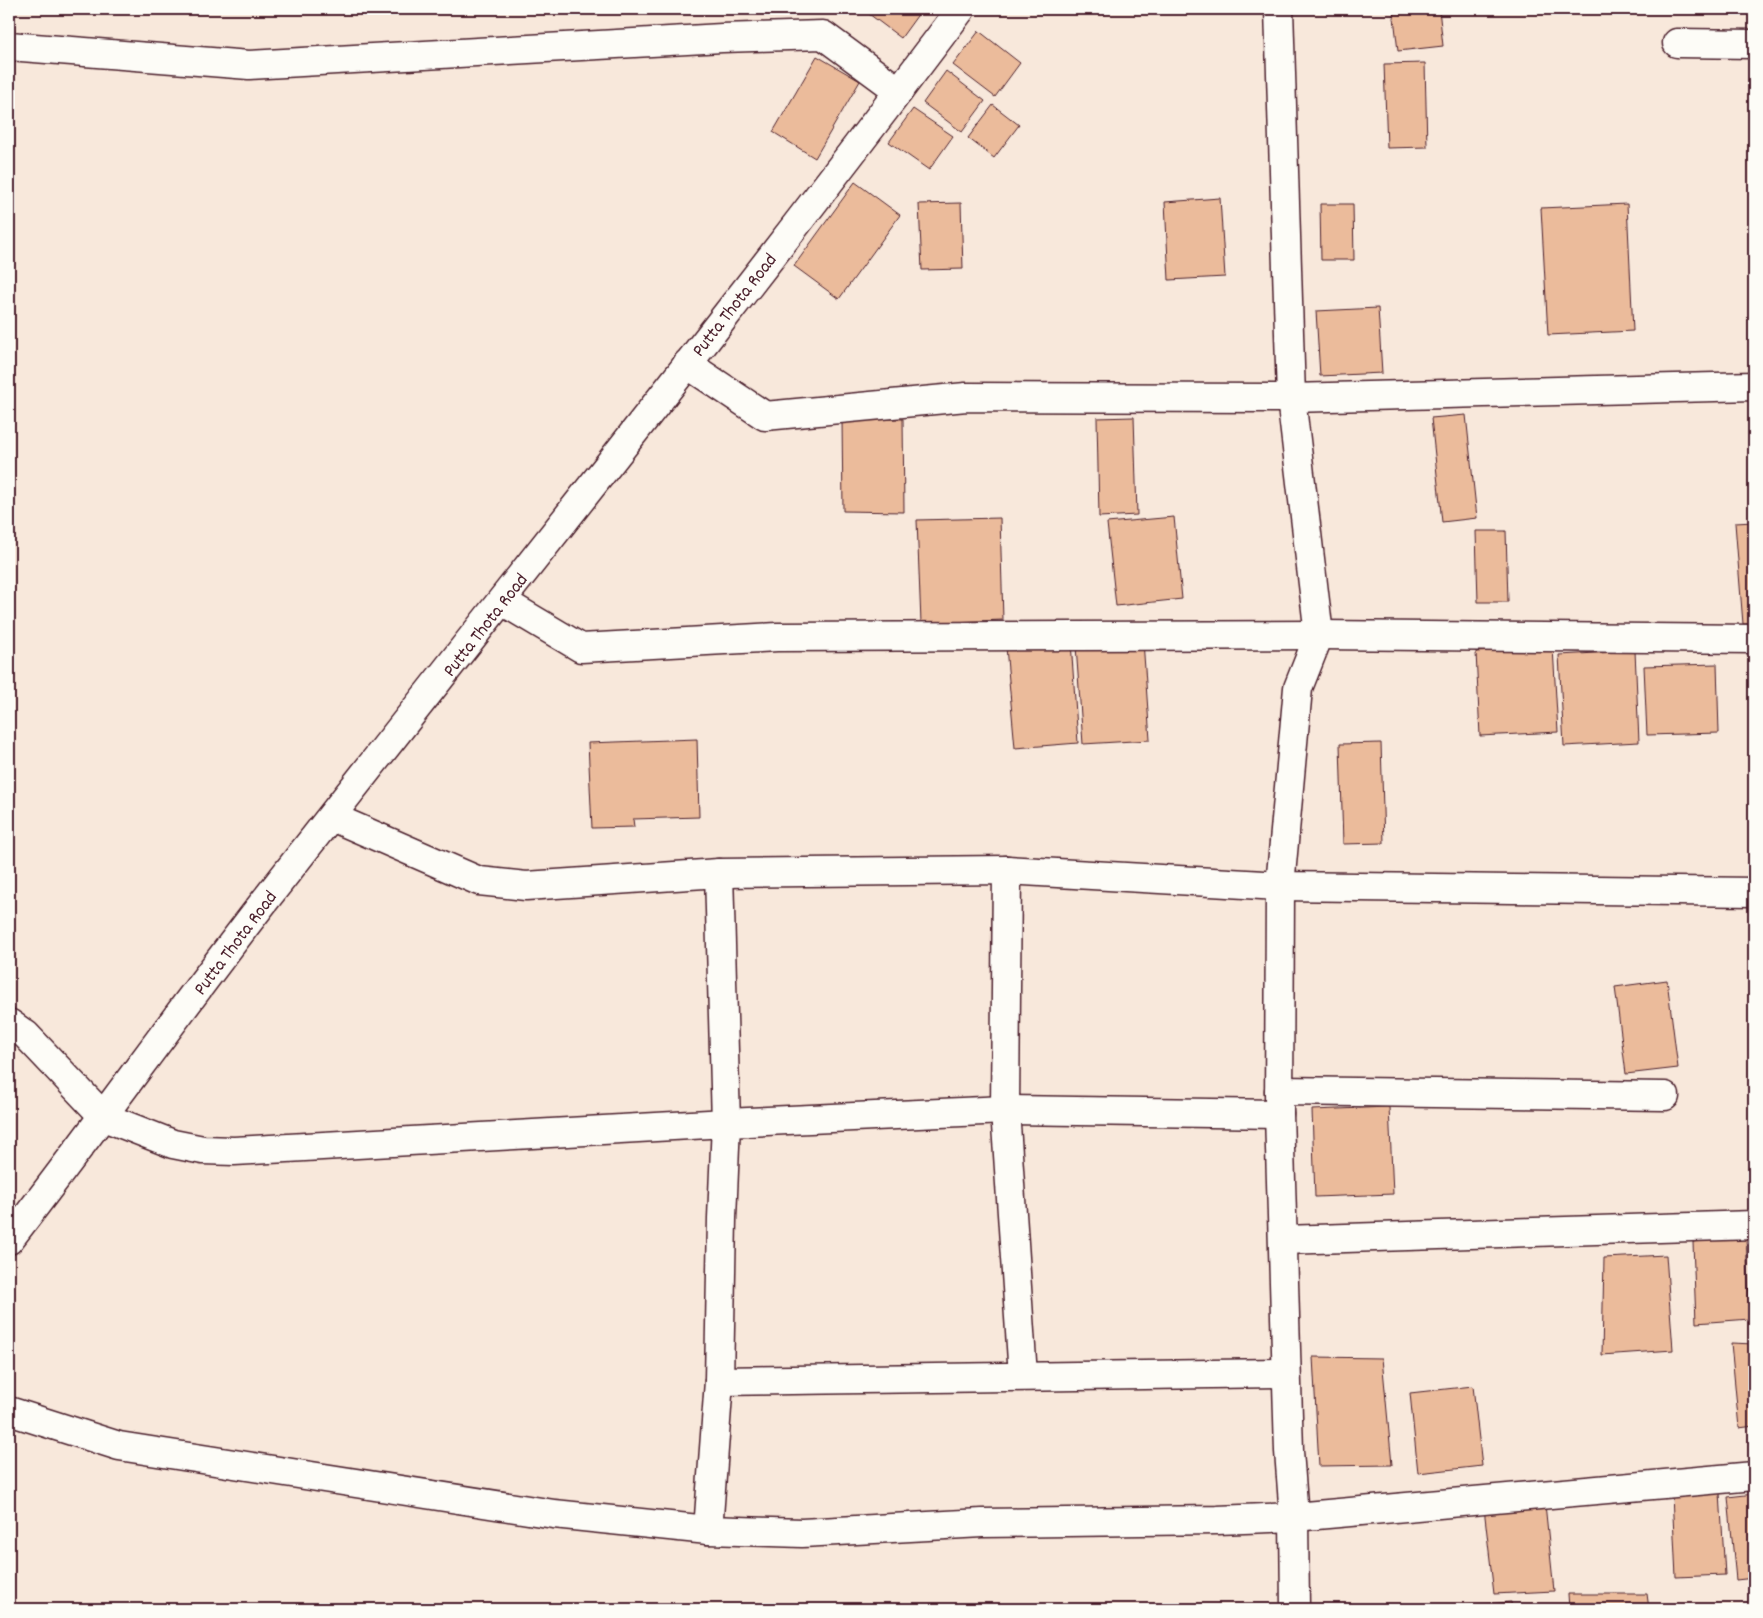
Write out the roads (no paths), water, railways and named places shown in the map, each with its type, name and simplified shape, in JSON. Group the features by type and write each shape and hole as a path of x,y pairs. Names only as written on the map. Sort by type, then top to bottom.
{"street":[{"name":"Putta Thota Road","path":"9,1240 104,1117 262,904 502,601 961,9"},
{"path":"1279,9 1291,398 1319,635 1298,688 1280,886 1279,1102 1288,1452 1294,1516 1295,1609"},
{"path":"9,46 249,65 712,38 823,35 899,91"},
{"path":"1677,43 1754,44"},
{"path":"687,364 765,416 966,397 1291,398 1754,386"},
{"path":"502,601 581,648 777,637 1319,635 1754,639"},
{"path":"332,817 479,881 502,885 526,886 719,873 1007,870 1280,886 1754,892"},
{"path":"1007,870 1005,1110 1023,1376"},
{"path":"708,1530 719,1381 726,1123 719,873"},
{"path":"9,1023 26,1035 104,1117 173,1144 204,1150 234,1151 726,1123 1005,1110 1279,1102 1664,1096"},
{"path":"1284,1240 1754,1225"},
{"path":"719,1381 1286,1373"},
{"path":"9,1411 119,1446 554,1514 708,1530 802,1533 982,1524 1217,1520 1294,1516 1754,1476"}]}
